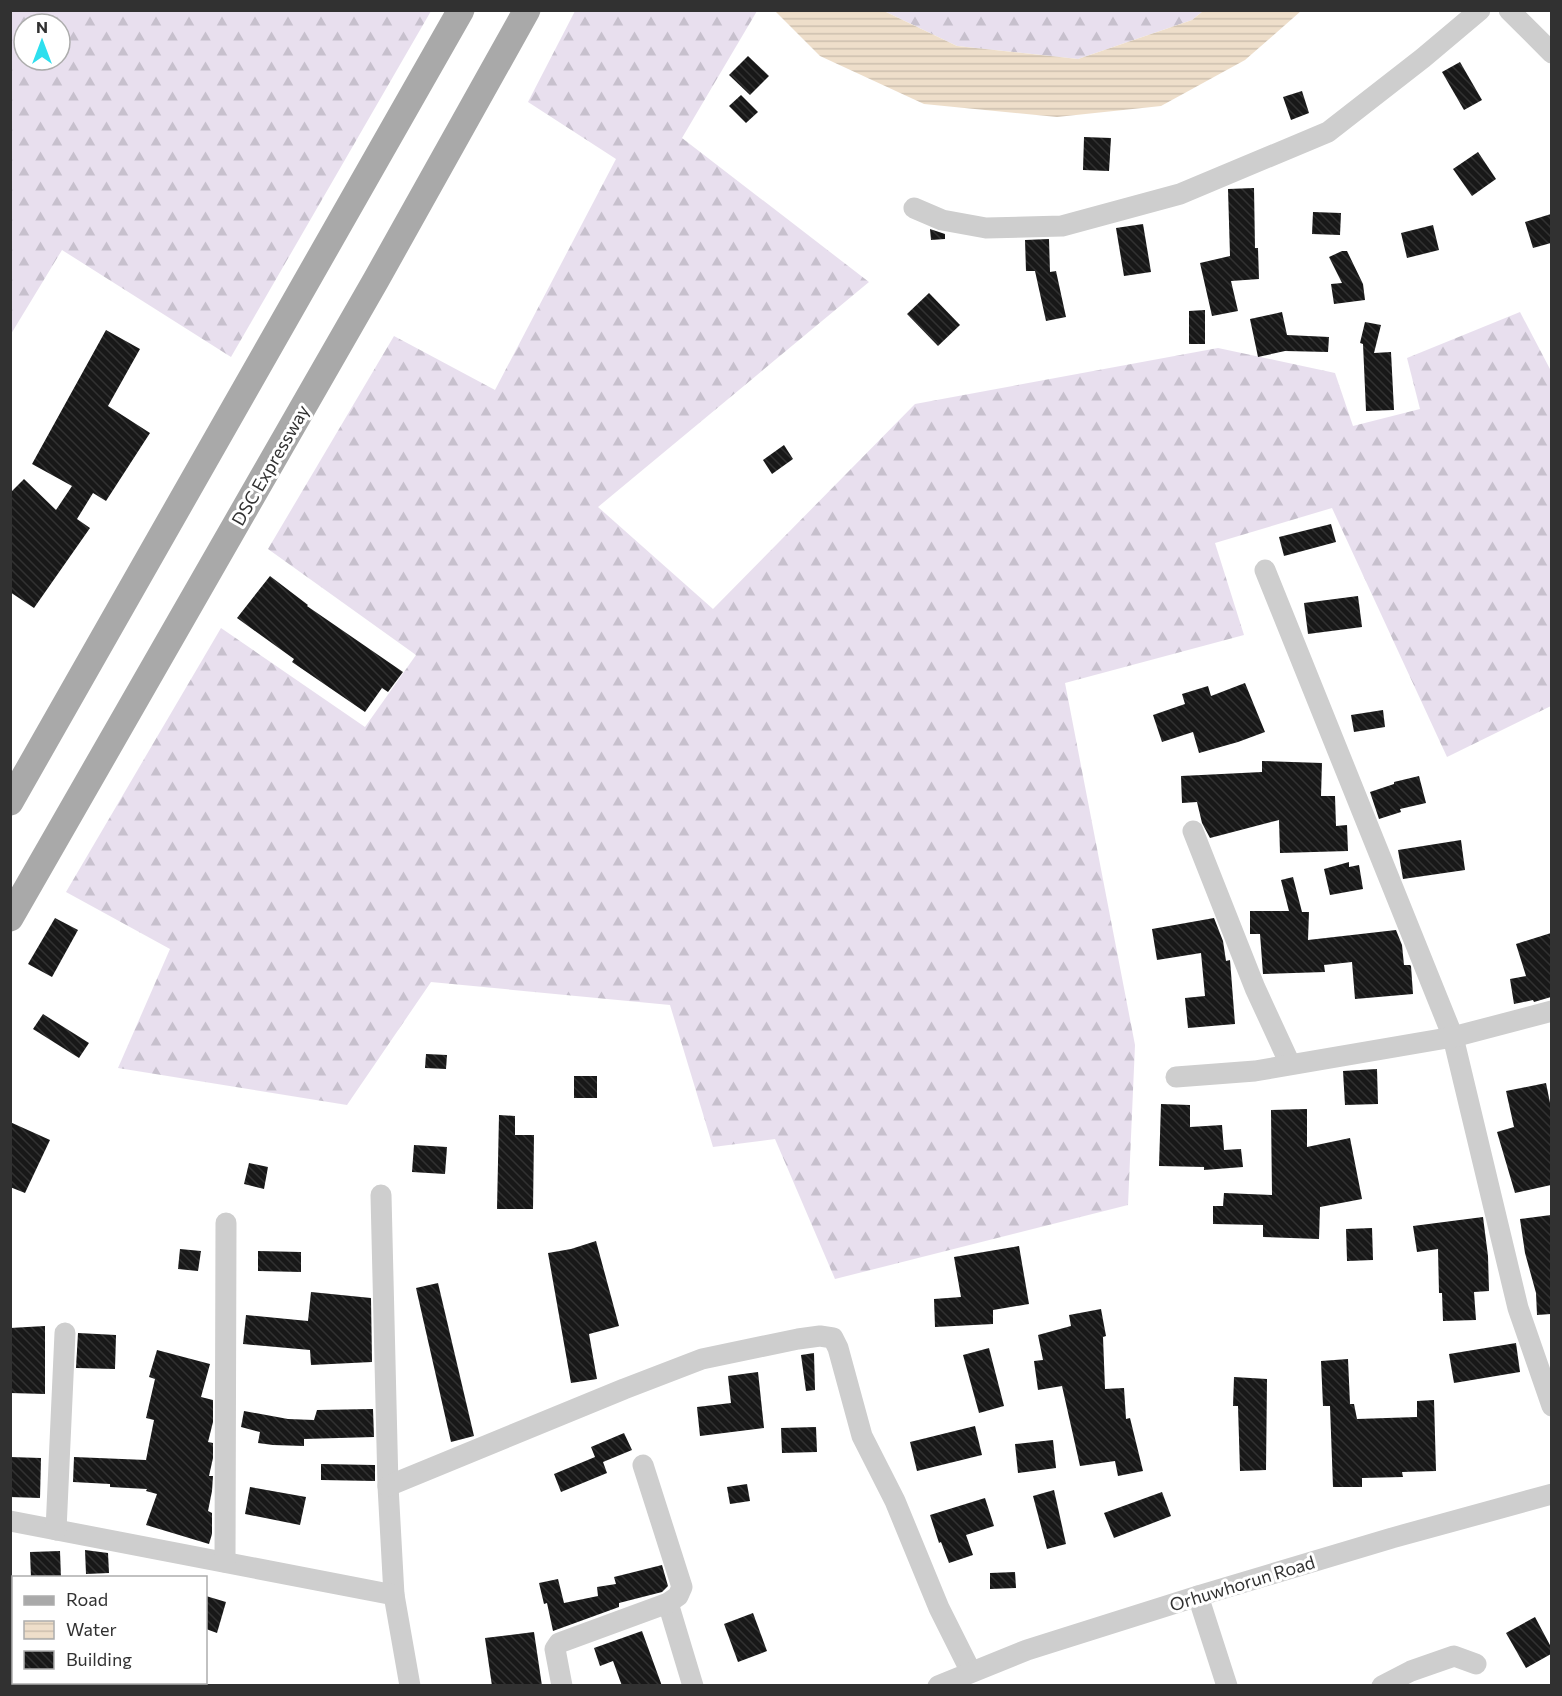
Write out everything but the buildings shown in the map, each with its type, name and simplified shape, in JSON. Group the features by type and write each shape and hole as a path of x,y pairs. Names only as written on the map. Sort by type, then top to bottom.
{"main road":[{"path":"10,802 461,10"},
{"name":"DSC Expressway","path":"10,918 376,280 527,10"}],"street":[{"path":"914,208 942,219 986,228 1062,226 1180,194 1328,132 1423,58 1479,10"},
{"path":"1509,10 1551,53"},
{"path":"1265,570 1453,1037 1518,1308 1551,1406"},
{"path":"1193,831 1255,988 1290,1064"},
{"path":"1176,1077 1255,1071 1453,1037 1551,1011"},
{"path":"381,1195 388,1486 394,1595 410,1686"},
{"path":"225,1562 226,1222"},
{"path":"56,1530 65,1333"},
{"path":"388,1486 702,1359 798,1339 820,1336 833,1338 838,1347 862,1436 895,1501 939,1608 971,1672"},
{"path":"562,1686 555,1649 560,1642 669,1603 678,1596 682,1587 642,1465"},
{"name":"Orhuwhorun Road","path":"938,1686 1027,1650 1198,1596 1392,1538 1551,1494"},
{"path":"10,1521 394,1595"},
{"path":"1198,1596 1227,1686"},
{"path":"669,1603 693,1686"},
{"path":"1382,1686 1411,1671 1454,1656 1476,1664"}],"green space":[{"path":"11,10 431,10 231,357 62,250 11,334"},
{"path":"575,11 757,11 682,138 869,282 598,507 713,609 915,404 1218,348 1335,373 1353,426 1420,409 1407,358 1520,312 1551,371 1551,706 1447,757 1332,508 1215,543 1244,635 1065,683 1135,1045 1128,1205 835,1279 775,1139 713,1147 670,1005 431,982 347,1105 118,1068 170,949 66,892 221,628 365,727 416,655 268,549 394,336 495,390 616,159 528,102"},
{"path":"884,11 1203,11 1192,20 1078,59 957,46"}],"water":[{"path":"775,11 884,11 957,46 1078,59 1192,20 1203,11 1301,11 1245,60 1161,106 1057,117 924,104 820,56"}]}
